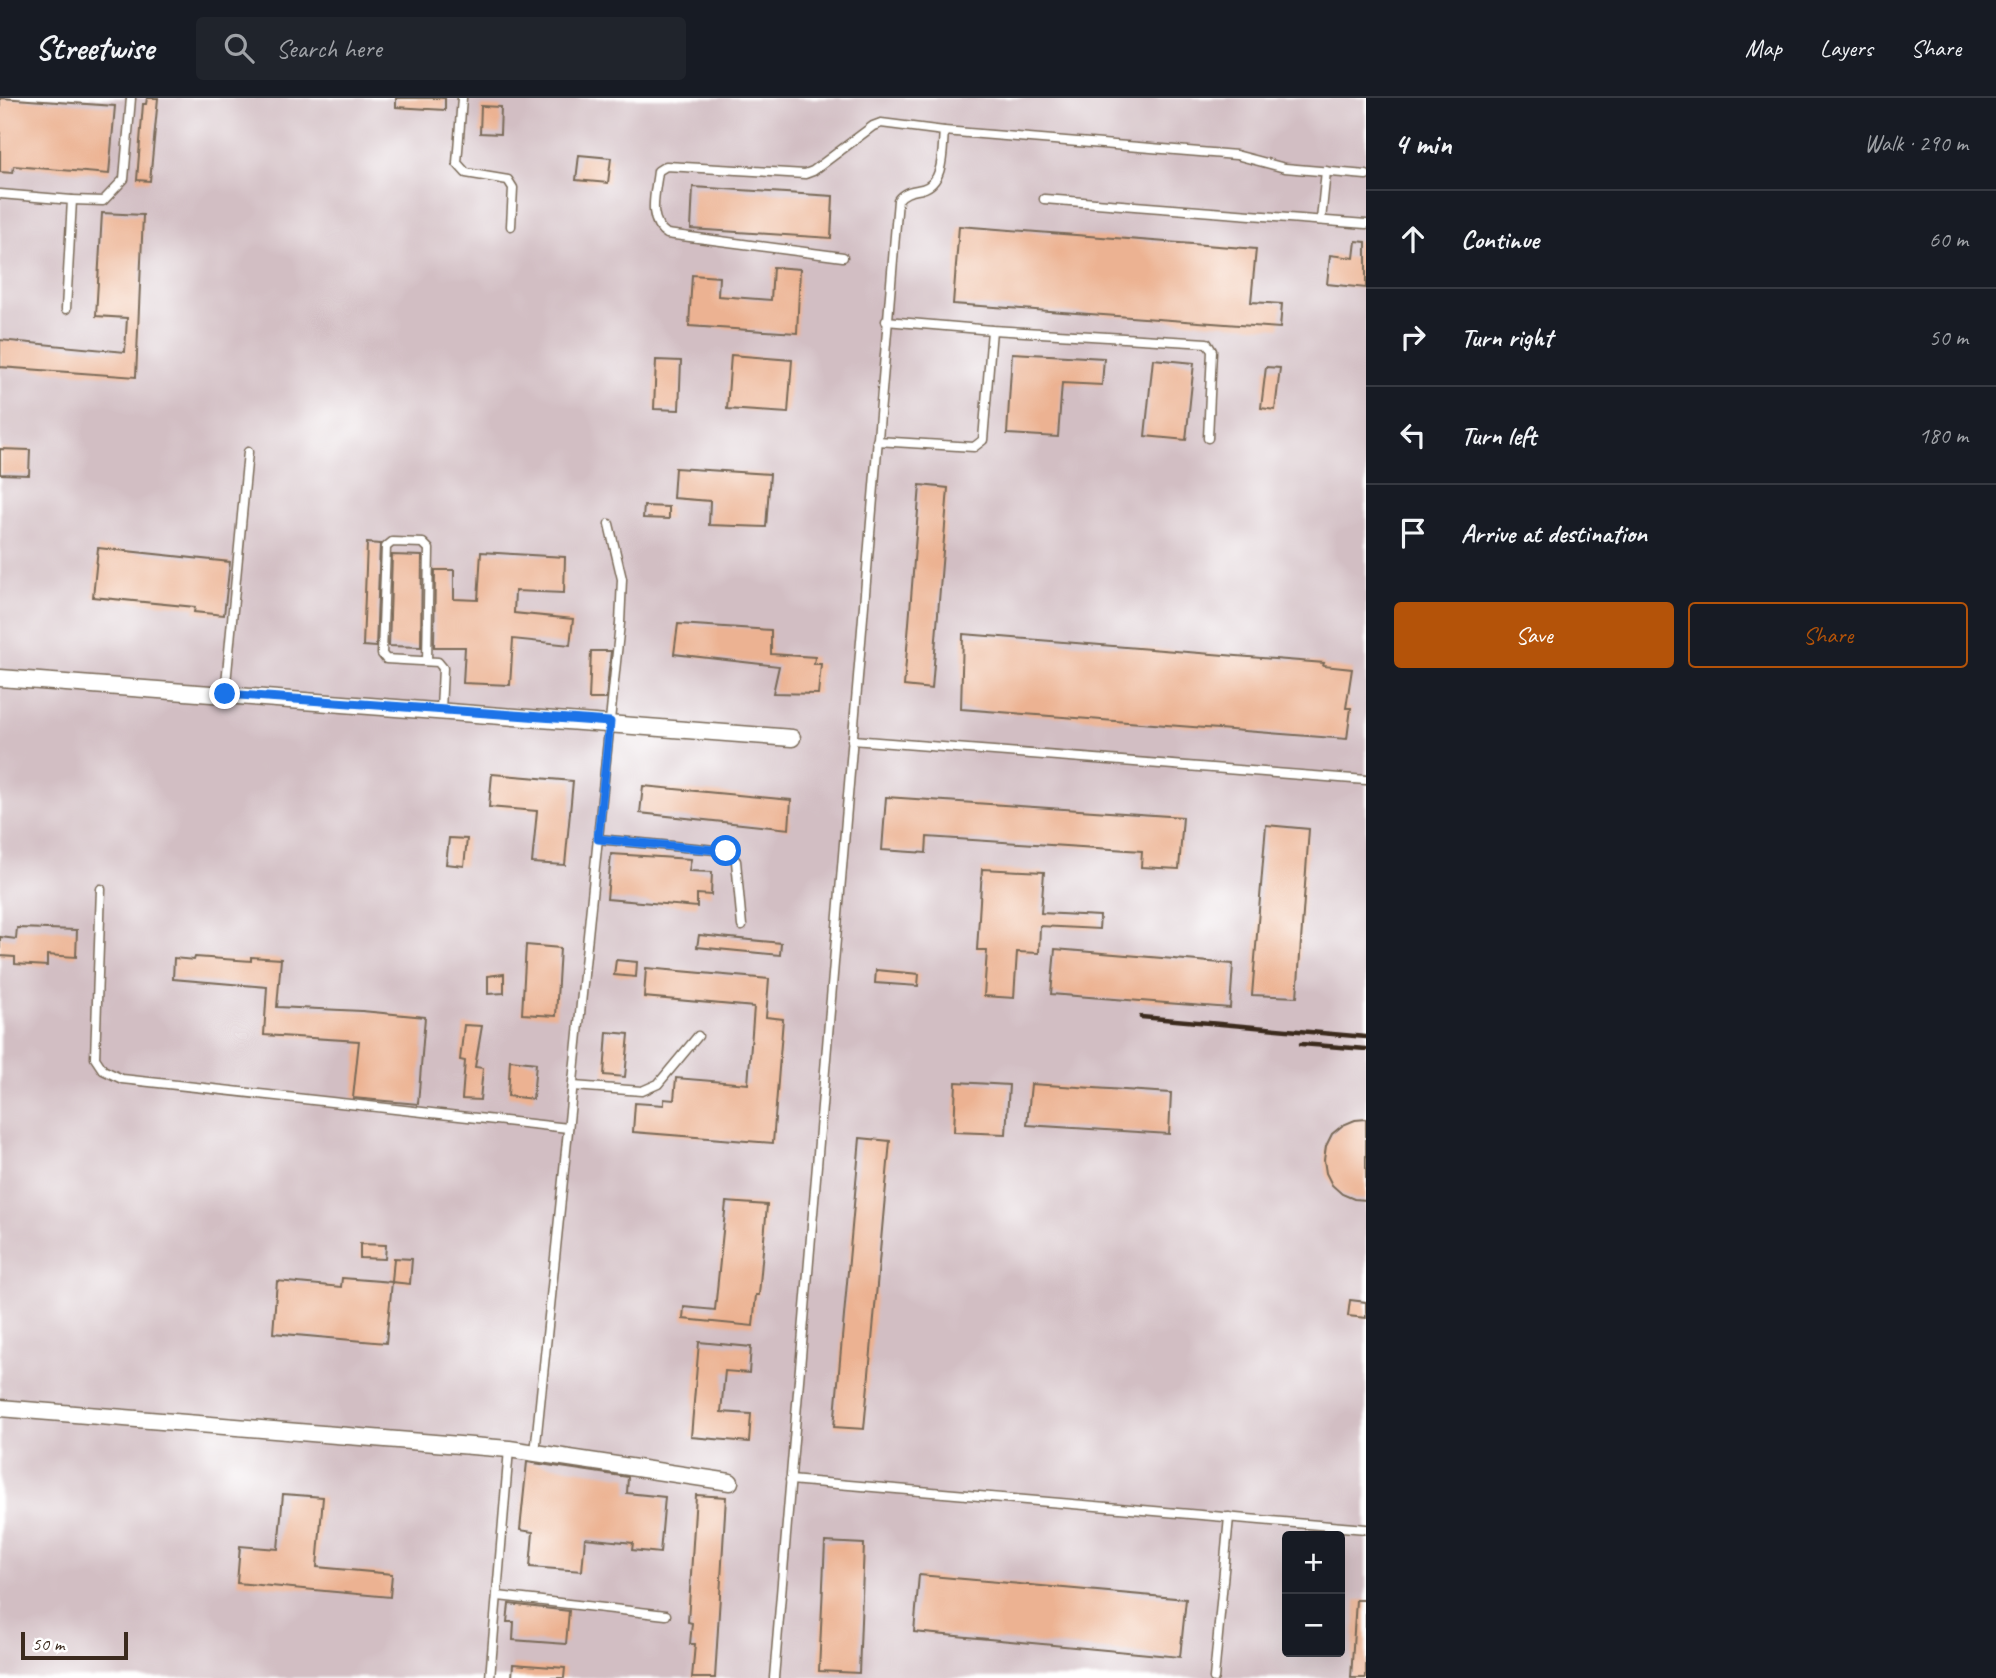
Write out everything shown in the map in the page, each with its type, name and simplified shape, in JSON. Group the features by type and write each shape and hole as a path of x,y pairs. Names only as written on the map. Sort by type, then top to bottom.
{"street":[{"path":"0,678 610,722 792,738"},
{"path":"0,1408 509,1449 730,1482"}],"lane":[{"path":"0,194 103,201 124,179 131,98"},
{"path":"462,98 457,163 466,173 508,180 513,188 511,226"},
{"path":"843,257 667,234 658,228 653,213 659,171 666,166 805,174 881,123 944,131 1236,155 1285,168 1366,175"},
{"path":"774,1678 898,200 903,193 929,187 937,178 941,166 944,131"},
{"path":"1321,220 1326,171"},
{"path":"66,309 72,200"},
{"path":"1044,200 1366,224"},
{"path":"886,321 1207,343 1212,351 1208,438"},
{"path":"877,441 974,447 983,440 992,330"},
{"path":"225,694 248,452"},
{"path":"536,1453 622,579 609,524"},
{"path":"427,661 429,550 423,543 393,542 386,547 382,654 386,659 438,662 443,668 441,710"},
{"path":"852,740 1366,780"},
{"path":"598,839 726,851 736,861 742,926"},
{"path":"102,889 95,1058 103,1070 122,1079 568,1128"},
{"path":"573,1086 642,1091 651,1089 698,1036"},
{"path":"490,1678 509,1449"},
{"path":"790,1480 1366,1529"},
{"path":"1214,1678 1229,1517"},
{"path":"498,1597 666,1615"}],"shaded area":[{"path":"0,98 1366,98 1366,1678 0,1678"}],"building":[{"path":"0,98 115,106 109,174 14,166 13,173 0,172"},
{"path":"147,98 158,98 150,181 137,180 143,104 146,104"},
{"path":"396,98 445,98 445,110 396,107"},
{"path":"481,106 501,107 500,134 480,133"},
{"path":"579,155 611,158 608,183 576,180"},
{"path":"693,187 833,196 831,238 691,229"},
{"path":"102,213 143,215 136,377 0,367 0,340 125,352 127,318 96,316"},
{"path":"959,226 1256,249 1251,302 1282,304 1280,328 953,304"},
{"path":"1356,241 1366,242 1366,288 1327,284 1330,255 1354,258"},
{"path":"773,267 800,269 797,333 689,326 692,275 719,277 718,296 771,300"},
{"path":"1012,353 1104,358 1102,385 1062,383 1058,437 1007,434"},
{"path":"731,355 792,360 788,413 727,409"},
{"path":"1153,359 1194,363 1186,440 1145,436"},
{"path":"656,360 681,361 679,410 654,409"},
{"path":"1266,367 1280,368 1275,410 1261,408"},
{"path":"0,449 30,450 29,475 0,474"},
{"path":"675,468 770,474 766,527 709,525 710,501 673,498"},
{"path":"920,485 948,488 932,689 904,686"},
{"path":"644,506 669,507 669,519 643,518"},
{"path":"367,543 380,544 376,647 363,646"},
{"path":"98,548 230,562 224,615 194,612 195,607 93,597"},
{"path":"481,552 565,557 564,593 515,591 514,613 573,619 570,645 513,639 510,685 463,683 465,647 434,647 435,570 454,570 454,599 478,600"},
{"path":"392,555 422,556 421,647 389,646"},
{"path":"678,624 771,630 771,654 815,657 814,664 821,664 818,694 773,693 779,666 674,654"},
{"path":"963,634 1324,663 1323,666 1352,669 1346,708 1351,708 1347,739 961,709"},
{"path":"591,651 611,651 606,699 589,699"},
{"path":"492,774 573,781 565,865 532,863 537,811 489,807"},
{"path":"643,786 791,800 789,829 640,813"},
{"path":"886,797 1183,817 1179,869 1141,867 1142,851 927,837 926,853 882,850"},
{"path":"1266,825 1309,829 1297,997 1252,995"},
{"path":"449,838 467,839 464,866 446,864"},
{"path":"611,854 691,859 689,871 712,872 711,895 697,894 697,907 607,899"},
{"path":"982,869 1044,872 1041,913 1100,916 1099,929 1040,926 1039,953 1017,952 1014,998 984,996 987,950 977,950"},
{"path":"17,928 77,930 76,957 47,955 47,966 15,964 15,957 0,956 0,937 16,939"},
{"path":"699,935 781,943 780,955 697,947"},
{"path":"526,945 560,948 556,1016 522,1014"},
{"path":"1055,949 1233,964 1230,1008 1051,994"},
{"path":"195,957 251,961 251,957 281,959 277,1007 425,1017 418,1104 353,1098 359,1041 264,1035 267,987 173,979 174,958 194,960"},
{"path":"616,960 637,962 636,977 614,975"},
{"path":"646,968 769,979 766,1017 783,1019 773,1143 633,1132 635,1103 664,1105 664,1099 674,1100 676,1078 748,1084 754,1007 644,997"},
{"path":"876,970 919,974 918,986 875,983"},
{"path":"504,974 504,993 488,994 488,976"},
{"path":"464,1025 482,1026 475,1067 483,1068 480,1100 462,1099 465,1061 460,1060"},
{"path":"607,1032 629,1034 625,1077 604,1075"},
{"path":"510,1060 536,1063 533,1099 508,1096"},
{"path":"956,1082 1009,1085 1006,1134 954,1132"},
{"path":"1031,1084 1171,1093 1169,1134 1027,1125"},
{"path":"1366,1119 1366,1200 1342,1194 1332,1185 1324,1160 1326,1146 1332,1134 1343,1125"},
{"path":"860,1138 890,1141 864,1429 834,1427"},
{"path":"726,1202 767,1205 759,1295 756,1295 753,1326 683,1319 684,1307 715,1310"},
{"path":"360,1244 386,1245 385,1259 360,1258"},
{"path":"394,1258 412,1259 410,1284 392,1282"},
{"path":"342,1278 392,1282 386,1343 273,1333 277,1281 341,1287"},
{"path":"1350,1300 1366,1302 1366,1318 1348,1316"},
{"path":"699,1342 751,1347 749,1373 725,1371 721,1412 751,1414 749,1442 691,1437"},
{"path":"527,1462 628,1477 627,1493 665,1497 660,1553 632,1550 633,1543 585,1538 582,1571 530,1567 533,1532 520,1530"},
{"path":"283,1494 323,1497 317,1567 392,1574 390,1597 237,1583 240,1546 278,1549"},
{"path":"696,1495 726,1497 715,1678 692,1678 695,1644 690,1644 692,1623 688,1622"},
{"path":"825,1542 864,1544 859,1673 819,1671"},
{"path":"919,1575 1186,1599 1180,1657 914,1632"},
{"path":"1356,1600 1366,1600 1366,1678 1351,1678"},
{"path":"509,1604 569,1611 566,1644 513,1640 514,1622 507,1622"},
{"path":"513,1664 565,1668 564,1678 512,1678"}],"railway":[{"path":"1141,1017 1366,1037"},
{"path":"1301,1044 1366,1049"}],"route":[{"path":"225,694 610,722 598,839 726,851"}]}
